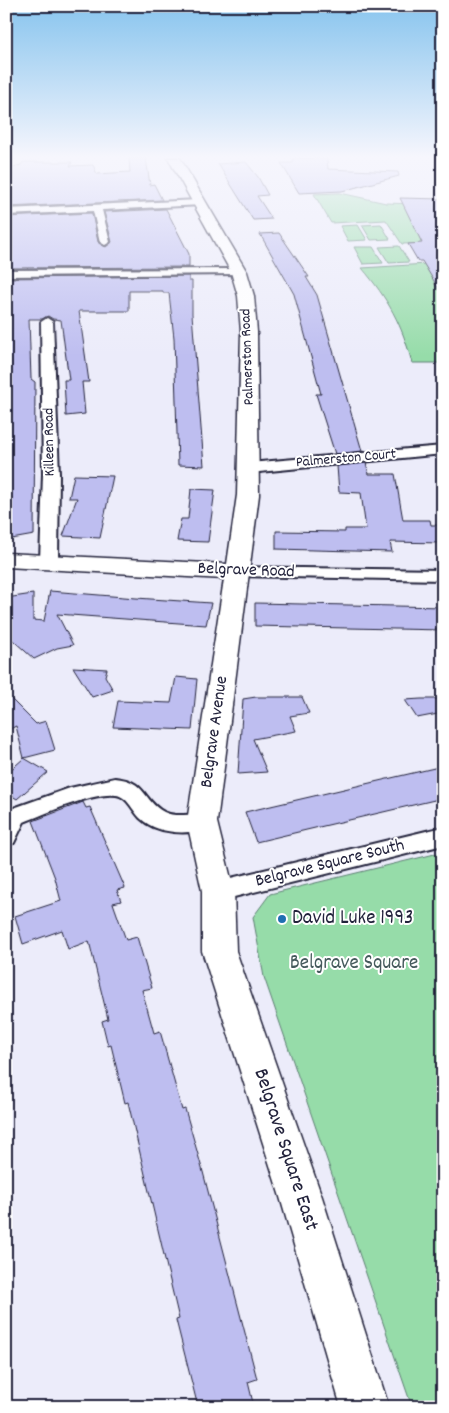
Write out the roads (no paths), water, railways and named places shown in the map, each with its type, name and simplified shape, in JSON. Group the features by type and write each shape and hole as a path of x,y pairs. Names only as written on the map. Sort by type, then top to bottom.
{"street":[{"path":"101,224 105,242"},
{"name":"Palmerston Road","path":"211,224 239,272 246,296 249,332 249,468 237,572"},
{"path":"6,273 239,272"},
{"name":"Killeen Road","path":"47,322 51,474 50,561"},
{"name":"Palmerston Court","path":"249,468 443,450"},
{"name":"Belgrave Road","path":"6,560 237,572 443,575"},
{"name":"Belgrave Avenue","path":"218,891 202,822 237,572"},
{"path":"6,836 16,816 97,789 122,786 138,797 151,815 169,824 202,822"},
{"name":"Belgrave Square South","path":"218,891 443,836"},
{"name":"Belgrave Square East","path":"218,891 219,951 301,1197 365,1407"}],"place":[{"name":"David Luke 1993","path":"282,919"}],"park label":[{"name":"Belgrave Square","path":"354,964"}]}
